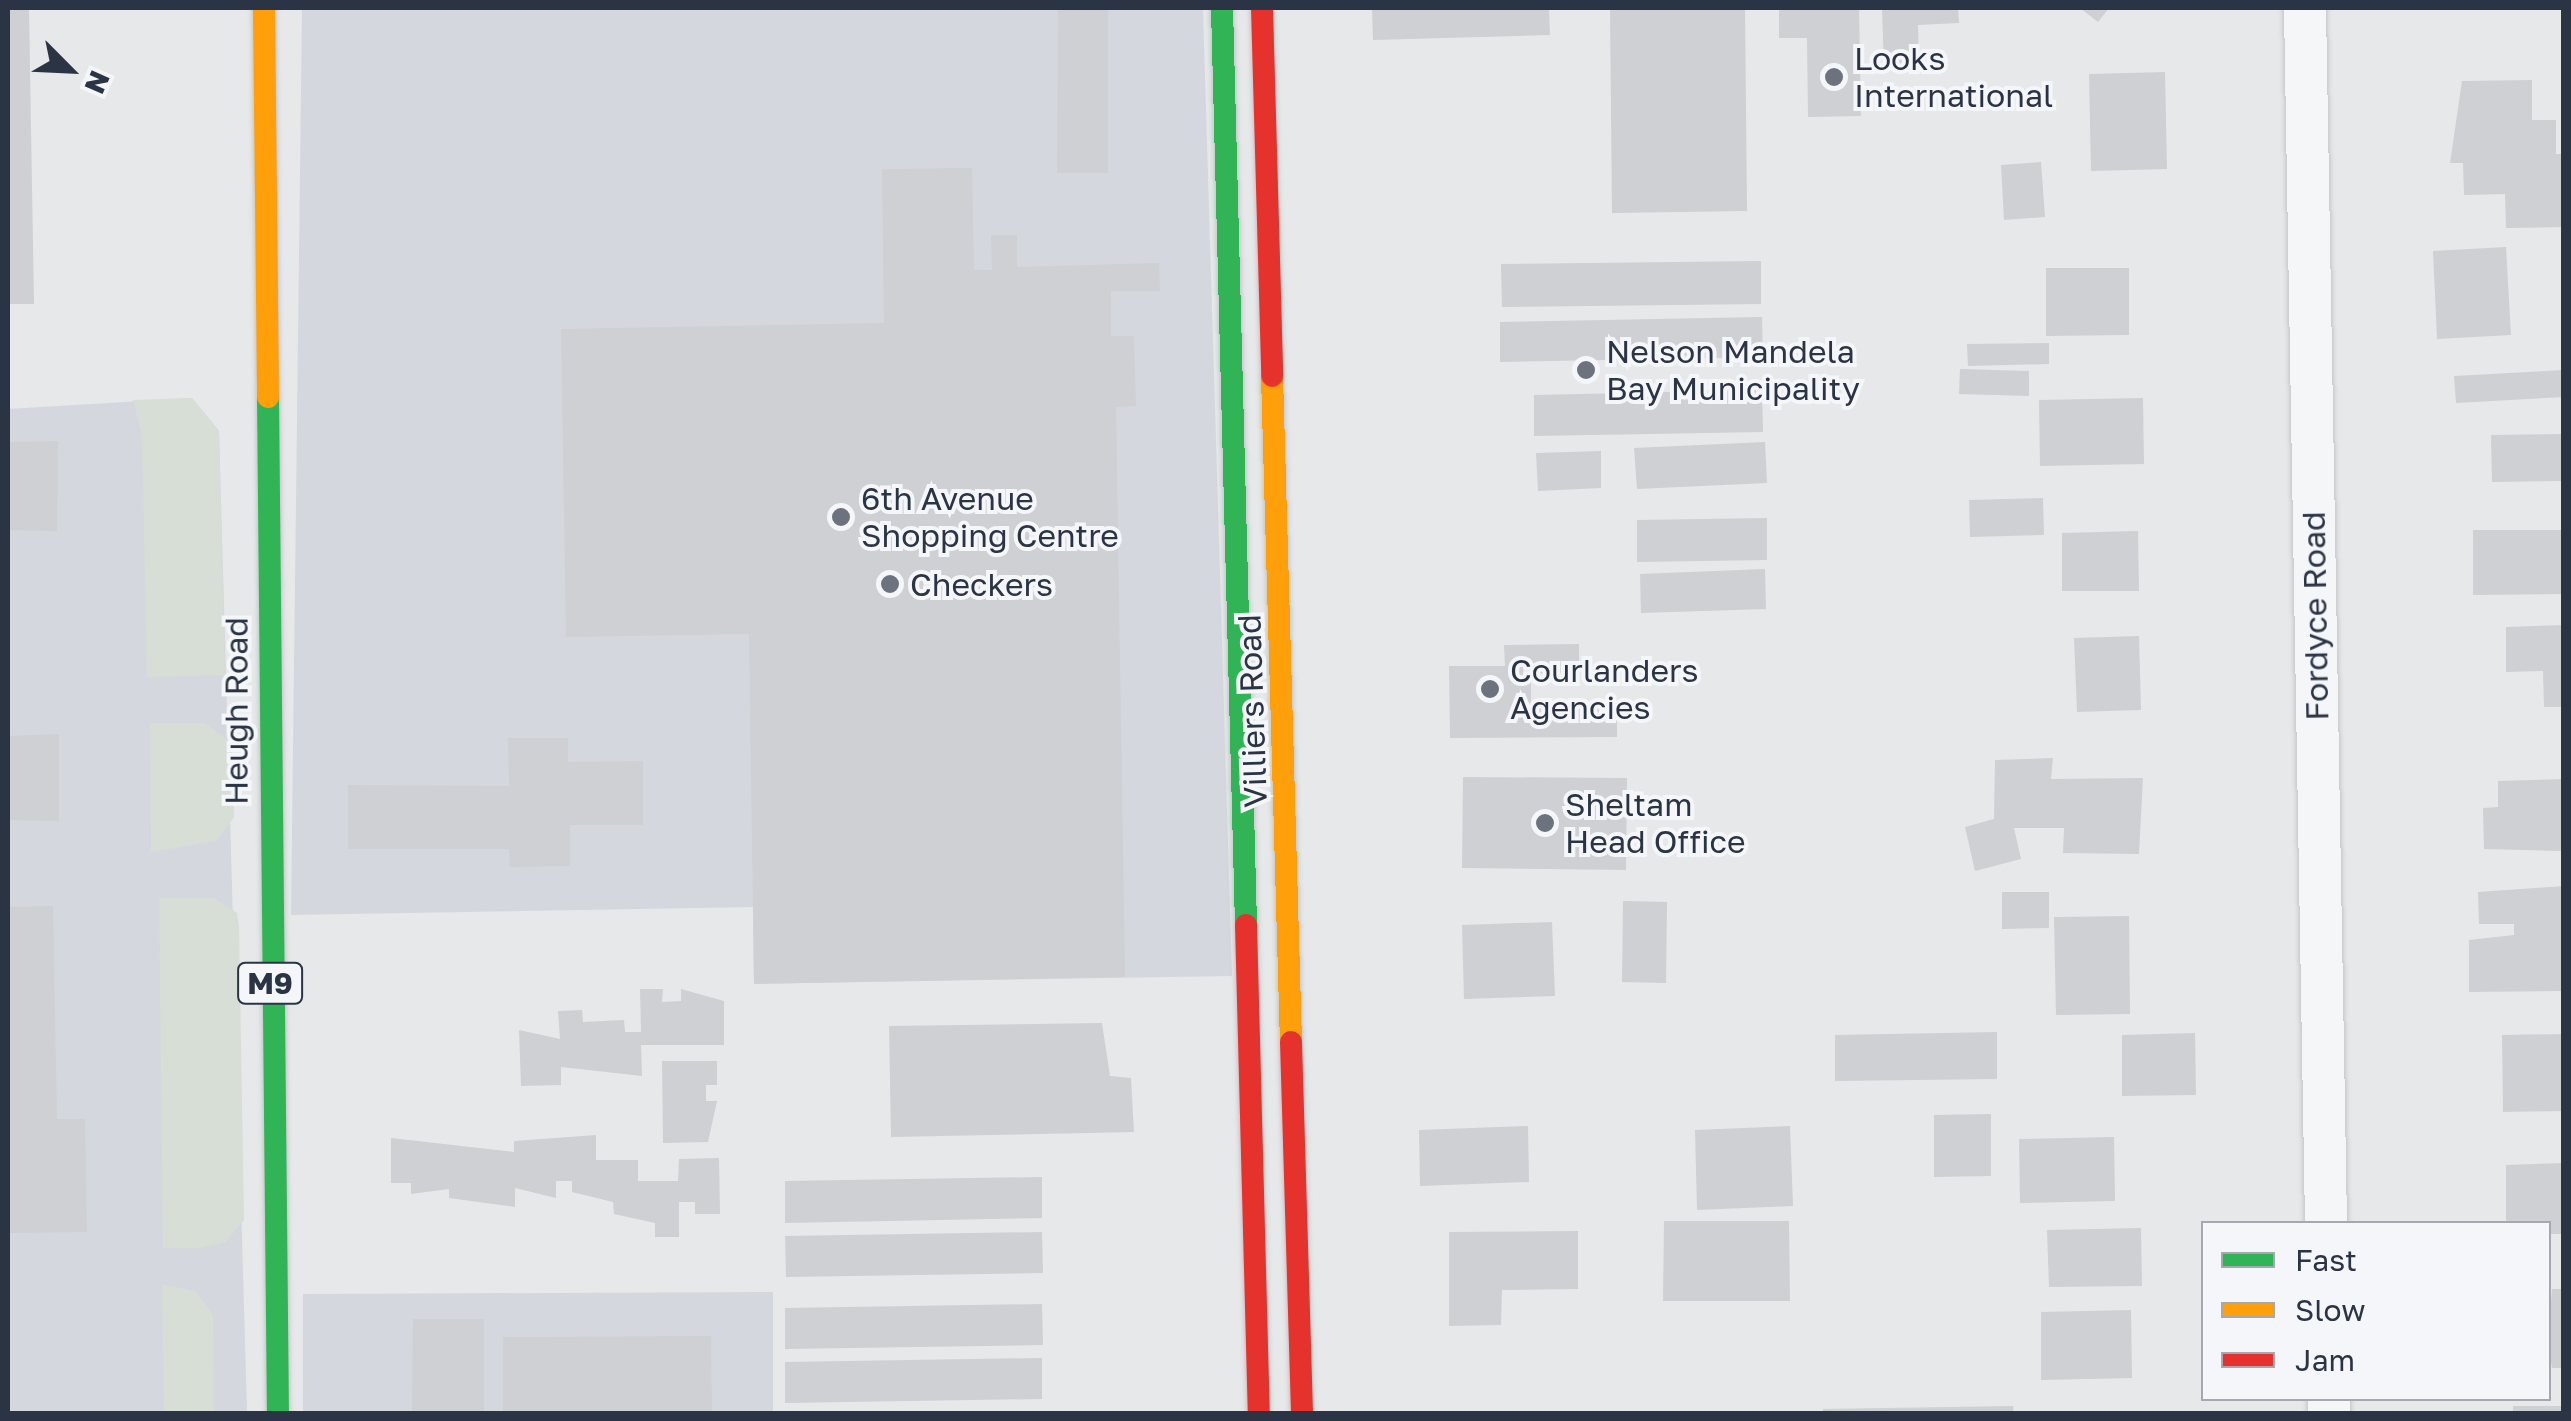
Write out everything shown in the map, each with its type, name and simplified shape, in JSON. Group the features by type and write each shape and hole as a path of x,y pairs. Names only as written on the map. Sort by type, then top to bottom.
{"street":[{"name":"Heugh Road","path":"264,8 278,1414"},
{"name":"Villiers Road","path":"1222,8 1259,1414"},
{"name":"Villiers Road","path":"1262,8 1302,1414"},
{"name":"Fordyce Road","path":"2305,8 2326,1221"}],"shaded area":[{"path":"302,8 1203,8 1232,976 754,984 753,907 291,915"},
{"path":"192,398 219,431 247,1413 8,1413 8,409"},
{"path":"192,398 219,431 225,675 147,677 142,436 133,400"},
{"path":"150,723 205,723 232,744 234,817 216,841 151,852"},
{"path":"159,898 214,898 237,913 239,927 244,1220 226,1242 199,1248 163,1248"},
{"path":"162,1284 195,1291 213,1315 214,1413 164,1413"},
{"path":"773,1292 773,1413 303,1413 303,1294"}],"building":[{"path":"8,8 29,8 34,304 8,304"},
{"path":"1058,8 1108,8 1108,173 1057,173"},
{"path":"1372,8 1549,8 1550,35 1373,40"},
{"path":"1610,8 1745,8 1747,211 1612,213"},
{"name":"Looks International","path":"1779,8 1859,8 1861,116 1808,117 1807,38 1779,38"},
{"path":"1882,8 1958,8 1959,23 1918,25 1919,67 1884,68"},
{"path":"2080,8 2109,8 2098,22"},
{"path":"2165,72 2167,169 2091,171 2089,74"},
{"path":"2532,80 2532,120 2556,120 2556,154 2564,154 2564,227 2506,228 2505,194 2464,195 2463,163 2450,163 2462,81"},
{"path":"2041,162 2045,217 2004,220 2001,165"},
{"name":"6th Avenue Shopping Centre","path":"972,168 974,270 992,270 991,235 1017,235 1017,267 1159,263 1160,291 1111,291 1111,336 1134,336 1136,406 1116,407 1125,977 754,984 749,634 566,637 561,329 884,323 882,169"},
{"path":"2506,247 2511,335 2437,339 2433,251"},
{"path":"1761,261 1761,304 1502,307 1501,264"},
{"path":"2046,268 2129,268 2129,335 2046,336"},
{"path":"1762,317 1763,357 1500,362 1500,322"},
{"path":"2049,343 2049,364 1968,366 1967,344"},
{"path":"1960,369 2029,371 2029,396 1959,394"},
{"path":"2564,370 2564,397 2456,403 2454,376"},
{"path":"1762,390 1763,432 1534,436 1534,395"},
{"path":"2143,398 2144,464 2040,466 2039,400"},
{"path":"2564,434 2564,481 2492,482 2491,435"},
{"path":"58,441 57,531 8,530 8,442"},
{"path":"1765,442 1767,483 1637,489 1634,448"},
{"path":"1601,451 1601,488 1538,491 1536,453"},
{"path":"2043,498 2044,535 1970,537 1969,500"},
{"path":"1767,518 1767,560 1637,562 1637,520"},
{"path":"2473,530 2564,530 2564,594 2473,595"},
{"path":"2138,531 2139,591 2062,591 2062,533"},
{"path":"1765,569 1766,609 1641,613 1640,574"},
{"path":"2564,625 2564,707 2544,707 2543,671 2506,672 2506,627"},
{"path":"2139,636 2141,710 2077,712 2074,638"},
{"name":"Courlanders Agencies","path":"1579,644 1579,663 1567,664 1567,673 1531,673 1531,705 1617,704 1617,737 1450,738 1449,666 1505,666 1504,645"},
{"path":"59,734 59,821 8,820 8,736"},
{"path":"508,738 568,738 568,762 643,761 643,825 570,825 570,866 510,867 509,849 348,849 348,785 509,786"},
{"path":"2053,758 2051,779 2143,778 2139,854 2063,853 2064,828 2014,828 2021,859 1975,871 1965,827 1994,819 1995,760"},
{"name":"Sheltam Head Office","path":"1463,777 1627,778 1626,870 1462,868"},
{"path":"2564,779 2564,851 2484,849 2483,808 2498,807 2498,781"},
{"path":"2564,886 2564,991 2469,992 2469,940 2514,935 2514,924 2479,924 2478,892"},
{"path":"2002,892 2049,892 2049,928 2002,929"},
{"path":"1623,901 1667,902 1666,983 1622,982"},
{"path":"53,906 57,1119 85,1119 87,1232 8,1233 8,907"},
{"path":"2129,916 2130,1014 2056,1015 2054,917"},
{"path":"1552,922 1555,996 1464,999 1462,925"},
{"path":"640,989 663,989 662,1002 681,1001 681,989 724,1001 724,1045 641,1045 642,1076 561,1067 561,1085 521,1086 519,1030 560,1039 558,1011 582,1010 583,1022 624,1020 625,1032 641,1032"},
{"path":"1102,1023 1110,1076 1131,1078 1134,1132 891,1137 889,1026"},
{"path":"1997,1032 1997,1079 1835,1081 1835,1035"},
{"path":"2195,1033 2196,1095 2122,1096 2122,1035"},
{"path":"2564,1034 2564,1111 2503,1112 2502,1035"},
{"path":"662,1061 717,1061 717,1085 706,1085 706,1101 717,1101 708,1142 663,1143"},
{"path":"1991,1114 1991,1176 1934,1177 1934,1115"},
{"path":"1528,1126 1529,1182 1420,1186 1419,1130"},
{"path":"1790,1126 1793,1206 1697,1210 1695,1130"},
{"path":"596,1135 596,1160 638,1160 638,1181 678,1181 679,1159 719,1158 720,1214 695,1214 695,1202 679,1202 679,1237 655,1237 655,1223 614,1214 613,1202 572,1192 572,1181 556,1181 556,1198 515,1188 515,1207 449,1198 449,1189 411,1194 411,1183 391,1183 391,1138 514,1152 514,1141"},
{"path":"2114,1137 2115,1201 2020,1203 2019,1139"},
{"path":"2564,1163 2564,1234 2551,1234 2551,1221 2506,1221 2506,1165"},
{"path":"1042,1177 1042,1218 785,1223 785,1181"},
{"path":"1664,1221 1789,1221 1790,1301 1663,1301"},
{"path":"2141,1228 2142,1286 2049,1287 2047,1230"},
{"path":"1578,1231 1578,1289 1502,1290 1501,1325 1449,1326 1449,1232"},
{"path":"1042,1232 1043,1273 786,1277 785,1236"},
{"path":"2552,1289 2564,1289 2564,1368 2552,1368"},
{"path":"1042,1304 1043,1345 785,1349 785,1308"},
{"path":"2131,1310 2132,1378 2041,1380 2041,1312"},
{"path":"413,1319 484,1319 484,1414 412,1414"},
{"path":"711,1336 712,1411 503,1413 503,1337"},
{"path":"1042,1358 1042,1399 785,1403 785,1362"},
{"path":"2013,1406 2014,1414 1823,1414 1823,1409"},
{"path":"2513,1406 2564,1406 2564,1414 2513,1414"}],"traffic: fast":[{"path":"1222,8 1246,925"},
{"path":"268,397 278,1414"}],"traffic: slow":[{"path":"264,8 268,397"},
{"path":"1272,376 1291,1042"}],"traffic: jam":[{"path":"1262,8 1272,376"},
{"path":"1246,925 1259,1414"},
{"path":"1291,1042 1302,1414"}],"place":[{"name":"Looks International","path":"1834,77"},
{"name":"Nelson Mandela Bay Municipality","path":"1586,370"},
{"name":"6th Avenue Shopping Centre","path":"841,517"},
{"name":"Checkers","path":"890,584"},
{"name":"Courlanders Agencies","path":"1490,689"},
{"name":"Sheltam Head Office","path":"1545,823"}]}
